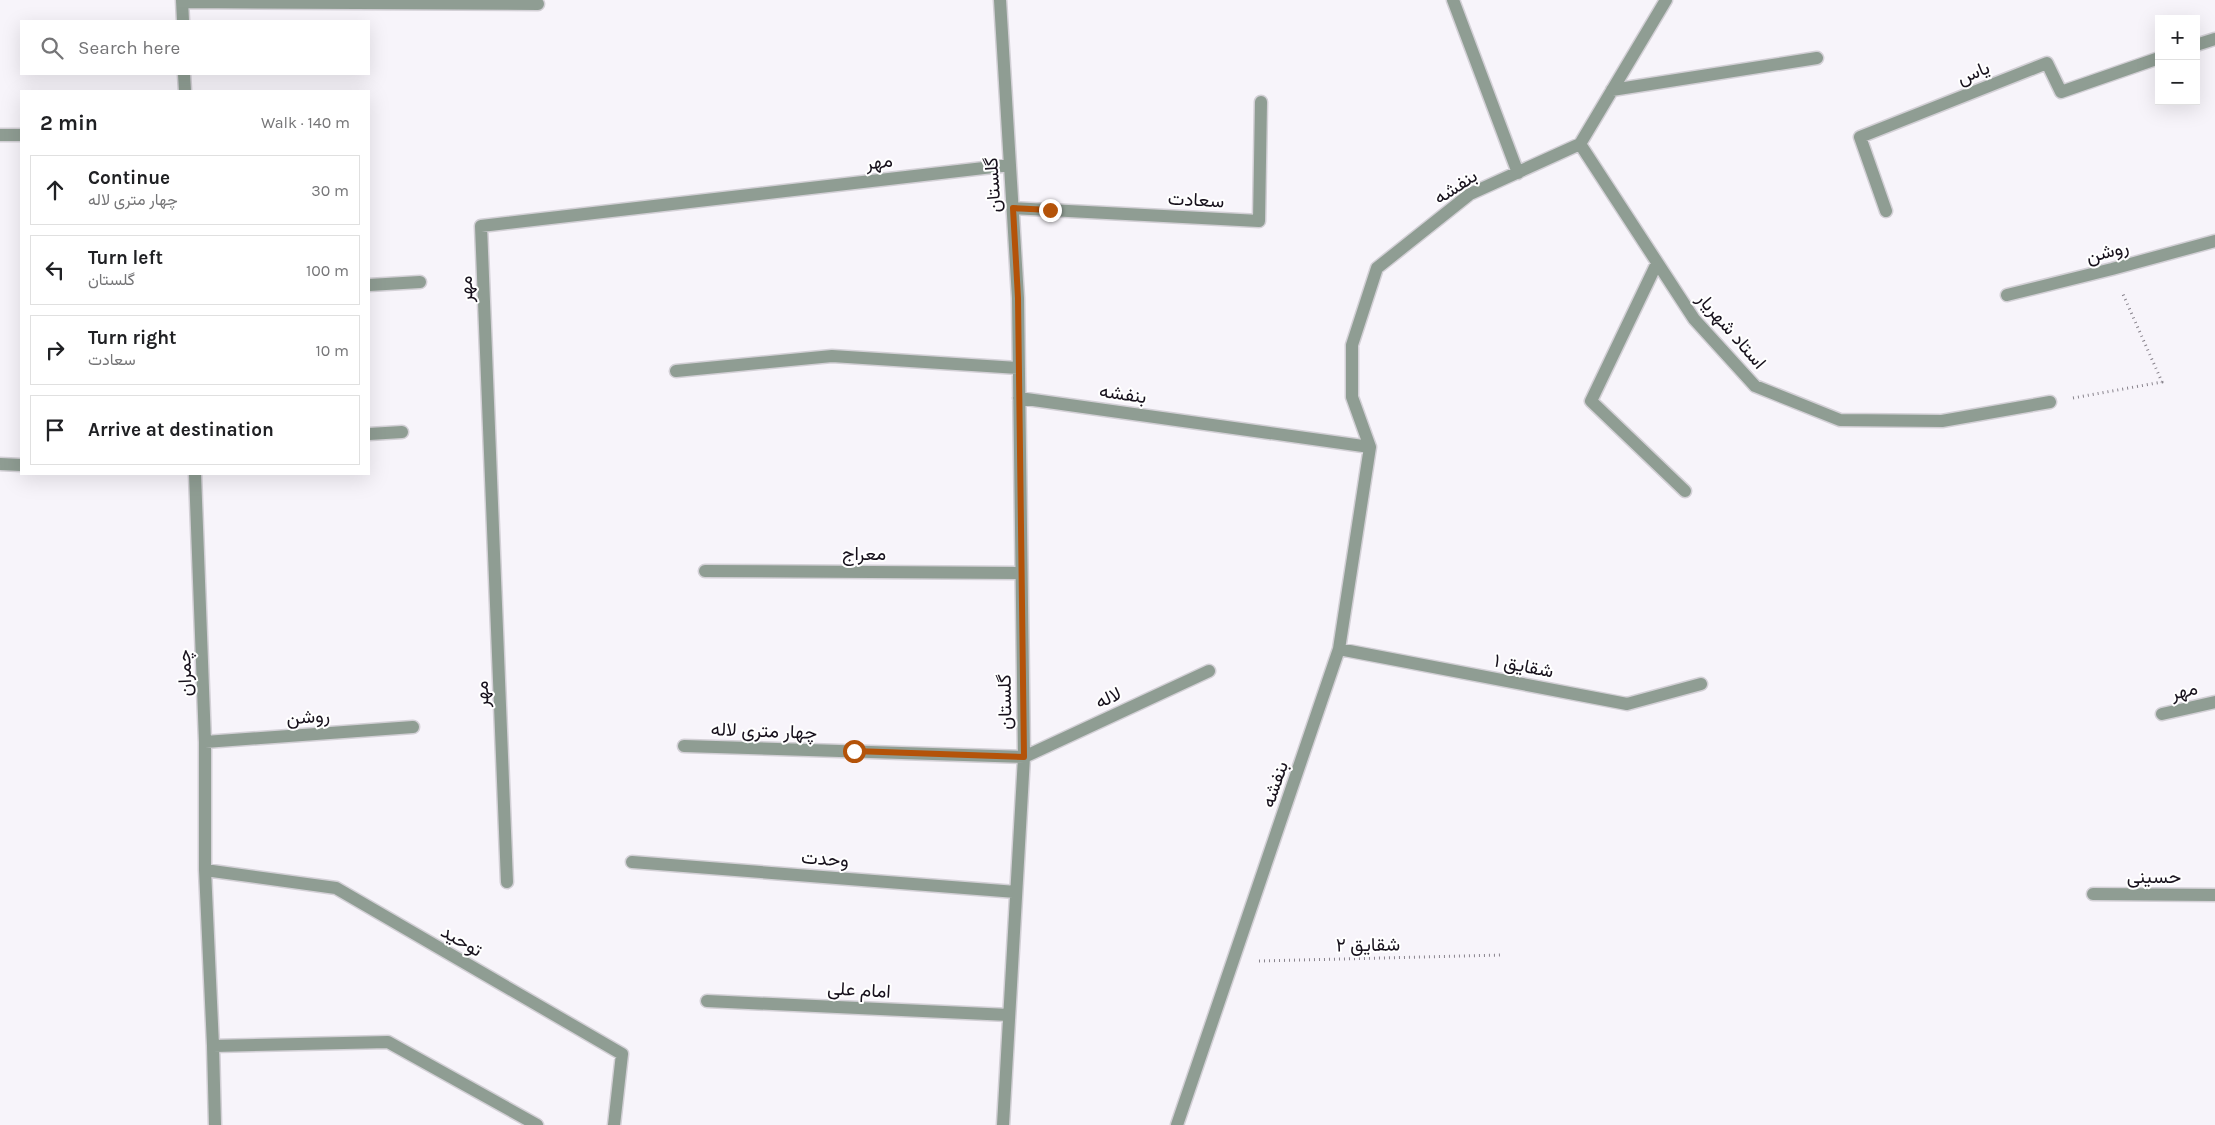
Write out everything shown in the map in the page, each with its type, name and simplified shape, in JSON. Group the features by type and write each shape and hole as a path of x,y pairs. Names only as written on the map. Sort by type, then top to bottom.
{"street":[{"name":"گلستان","path":"1000,0 1013,208 1019,368 1024,757 1003,1125"},
{"path":"1453,0 1518,172"},
{"path":"1580,144 1666,0"},
{"path":"182,20 182,1 538,4"},
{"path":"2200,44 2215,39"},
{"path":"1612,90 1818,58"},
{"name":"یاس","path":"1886,211 1860,137 2047,63 2062,92 2155,59"},
{"path":"184,75 184,90"},
{"name":"سعادت","path":"1013,208 1259,221 1261,102"},
{"path":"0,135 20,135"},
{"name":"بنفشه","path":"1178,1125 1339,649 1370,447 1352,396 1352,344 1377,268 1470,194 1580,144"},
{"name":"استاد شهریار","path":"1580,144 1694,319 1755,386 1840,420 1942,421 2050,402"},
{"name":"مهر","path":"507,882 481,226 1010,165"},
{"name":"روشن","path":"2007,295 2112,270 2215,241"},
{"path":"1657,263 1591,401 1685,491"},
{"path":"370,285 420,282"},
{"path":"676,370 832,356 1019,368"},
{"name":"بنفشه","path":"1019,398 1370,447"},
{"path":"370,434 402,432"},
{"path":"0,464 20,465"},
{"name":"چمران","path":"195,475 205,742 205,870 215,1125"},
{"name":"معراج","path":"706,571 1022,573"},
{"name":"شقایق ۱","path":"1339,649 1627,704 1701,684"},
{"name":"لاله","path":"1024,757 1209,671"},
{"name":"مهر","path":"2162,714 2215,702"},
{"name":"روشن","path":"205,742 413,727"},
{"name":"چهار متری لاله","path":"684,746 1024,757"},
{"name":"وحدت","path":"632,862 1016,892"},
{"name":"توحید","path":"205,870 336,888 622,1054 614,1125"},
{"name":"حسینی","path":"2093,894 2215,895"},
{"name":"امام علی","path":"707,1001 1009,1014"},
{"path":"213,1046 388,1042 537,1125"}],"path":[{"path":"2050,402 2162,382 2112,270"},
{"name":"شقایق ۲","path":"1234,961 1503,955"}],"route":[{"path":"854,751 1024,757 1018,298 1013,208 1050,210"}]}
